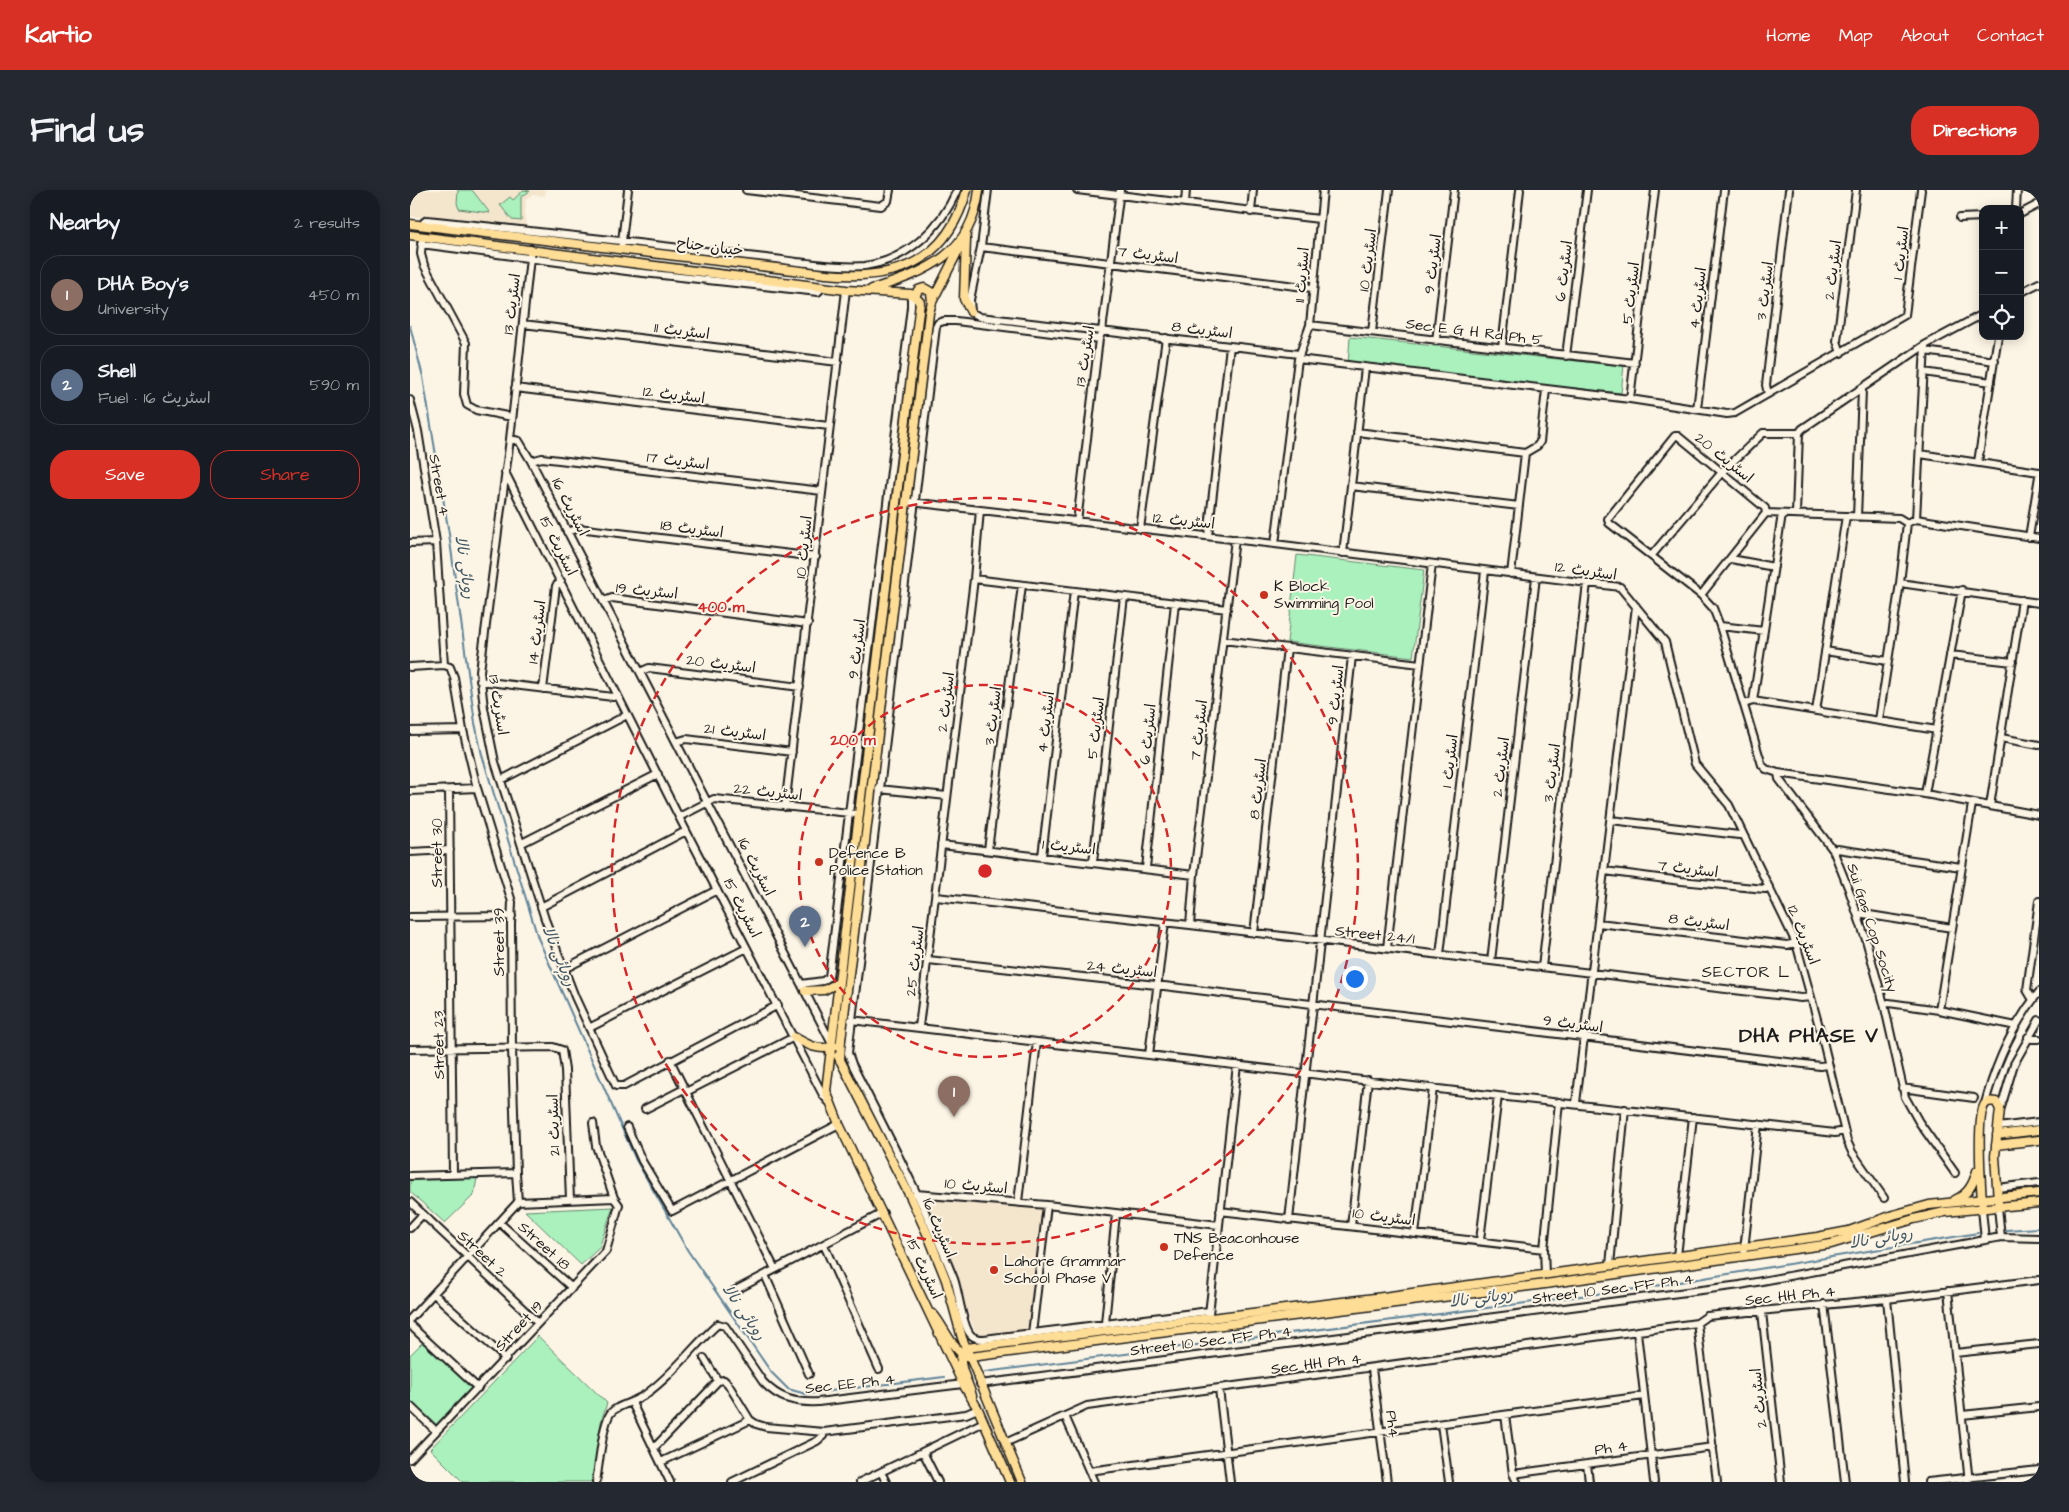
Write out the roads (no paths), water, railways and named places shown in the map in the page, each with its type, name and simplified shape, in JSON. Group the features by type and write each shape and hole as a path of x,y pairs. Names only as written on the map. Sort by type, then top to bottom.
{"main road":[{"name":"خیبان جناح","path":"410,224 856,276 883,274 907,267 923,259 944,238 954,222 967,190"},
{"name":"خیبان جناح","path":"867,291 923,271 952,251 966,234 978,206 979,190"},
{"path":"829,1058 839,1058 910,502 929,313 932,302 966,234"},
{"path":"966,234 964,299 971,312"},
{"name":"خیبان جناح","path":"410,235 422,240 531,249 846,290 913,295 918,290 924,288 931,292 932,302"},
{"path":"828,1101 826,1085 829,1058 920,309 920,302 913,295"},
{"path":"803,987 824,990 838,984"},
{"path":"794,1037 815,1047 831,1046 841,1040"},
{"name":"اسٹریٹ 16","path":"831,1046 855,1079 914,1195 944,1274 964,1351"},
{"name":"اسٹریٹ 15","path":"828,1101 963,1384 973,1399"},
{"path":"1982,1209 1980,1161 1983,1108 1986,1103 1993,1101 1998,1104 2000,1111 1996,1145 1998,1207"},
{"path":"1998,1131 2039,1130"},
{"path":"1996,1145 2039,1140"},
{"path":"1950,1202 1962,1196 1972,1185 1980,1161"},
{"path":"964,1351 1123,1325 1545,1275 1743,1247 1849,1231 1912,1209 1950,1202 2039,1193"},
{"path":"970,1357 1545,1284 1831,1244 1914,1219 1945,1212 2039,1203"},
{"path":"927,1306 942,1324 953,1345 970,1357 1022,1482"},
{"path":"964,1351 961,1363 973,1399 1010,1482"}],"street":[{"path":"621,250 628,190"},
{"path":"746,190 881,206 888,201 890,190"},
{"path":"423,226 427,220 827,266 864,266 886,260 907,250 928,234 947,211 957,190"},
{"path":"971,312 970,300 981,247 988,190"},
{"path":"1077,190 1120,193 1251,212 1319,219"},
{"path":"1185,203 1186,190"},
{"path":"1251,212 1253,190"},
{"name":"اسٹریٹ 11","path":"1275,544 1298,357 1310,325 1322,190"},
{"name":"اسٹریٹ 10","path":"1372,332 1389,190"},
{"name":"اسٹریٹ 9","path":"1436,341 1454,190"},
{"path":"1502,347 1520,190"},
{"name":"اسٹریٹ 6","path":"1566,356 1587,190"},
{"name":"اسٹریٹ 5","path":"1630,399 1655,190"},
{"name":"اسٹریٹ 4","path":"1697,409 1724,190"},
{"name":"اسٹریٹ 3","path":"1768,394 1766,385 1789,190"},
{"name":"اسٹریٹ 2","path":"1841,353 1837,342 1856,190"},
{"name":"اسٹریٹ 1","path":"1902,317 1907,310 1921,190"},
{"path":"2016,190 2016,205"},
{"name":"اسٹریٹ 13","path":"1077,522 1099,338 1102,331 1120,193"},
{"path":"2024,212 2039,204"},
{"path":"1960,218 1979,217"},
{"path":"512,417 476,410 467,405 464,394 466,343 424,265 421,254 422,240 531,259 634,272 818,292 824,287"},
{"name":"اسٹریٹ 7","path":"981,247 1312,288"},
{"name":"اسٹریٹ 13","path":"531,249 510,439 480,671 484,708 501,780 541,907 564,969 616,1086 624,1086 670,1060"},
{"path":"634,272 635,262"},
{"path":"826,274 827,266"},
{"path":"2024,291 2039,283"},
{"name":"اسٹریٹ 10","path":"785,807 846,290"},
{"name":"اسٹریٹ 9","path":"830,973 913,295"},
{"name":"اسٹریٹ 8","path":"971,312 980,318 1230,346 1365,368 1630,399 1731,414 1902,317"},
{"path":"1652,555 1722,471 1763,433 1799,433 1925,348 1979,316"},
{"path":"855,1079 848,1052 851,1020 879,789 910,502 935,331 938,323 944,321 1099,338"},
{"name":"اسٹریٹ 11","path":"522,324 838,362"},
{"name":"Sec E G H Rd Ph 5","path":"1310,325 1635,363"},
{"path":"1140,529 1166,338"},
{"path":"1978,462 1998,340"},
{"path":"1208,536 1230,346"},
{"path":"1925,348 1995,361"},
{"path":"1916,519 1925,348"},
{"path":"1343,553 1365,368"},
{"path":"1924,372 1991,382"},
{"name":"اسٹریٹ 12","path":"515,388 829,426"},
{"path":"1357,432 1525,453 1540,442 1546,390"},
{"path":"1857,517 1862,390"},
{"name":"Street 4","path":"410,400 412,422 436,542 444,665"},
{"path":"1796,514 1799,433"},
{"name":"اسٹریٹ 20","path":"1608,519 1675,436 1678,436 1722,471 1765,508 1766,513"},
{"name":"اسٹریٹ 16","path":"510,439 519,441 531,461 803,987 831,1046"},
{"path":"1511,574 1525,453"},
{"path":"1920,454 2039,472"},
{"name":"اسٹریٹ 17","path":"531,461 542,458 822,491"},
{"name":"اسٹریٹ 15","path":"505,472 746,948 778,1005 823,1095 828,1101"},
{"path":"2029,537 2039,476"},
{"path":"1351,486 1519,506"},
{"name":"اسٹریٹ 12","path":"910,502 1236,539 1620,587 1665,642 1694,764 1729,805 1796,943 1849,1146 1884,1198"},
{"name":"اسٹریٹ 2","path":"936,897 974,579 980,510"},
{"path":"1701,595 1766,513 1902,518 1907,523"},
{"path":"1753,701 1782,514"},
{"path":"1816,711 1846,516"},
{"name":"Sui Gas Cop Socity","path":"1608,519 1609,523 1701,595 1712,608 1720,626 1762,765 1778,773 1779,779 1832,850 1857,913 1884,1004 1902,1088 1910,1108 1955,1172"},
{"path":"1907,523 1916,519 2039,538"},
{"path":"1879,720 1907,523"},
{"name":"اسٹریٹ 18","path":"567,532 578,528 816,557"},
{"name":"اسٹریٹ 7","path":"1190,925 1194,874 1236,539"},
{"path":"410,543 436,542"},
{"path":"1731,559 1774,567"},
{"path":"1387,948 1432,564"},
{"name":"اسٹریٹ 1","path":"1440,955 1485,571"},
{"name":"اسٹریٹ 2","path":"1491,961 1536,577"},
{"path":"974,579 1227,609"},
{"name":"اسٹریٹ 14","path":"543,689 556,586 561,581"},
{"path":"1900,582 2039,603"},
{"name":"اسٹریٹ 3","path":"1542,966 1587,583"},
{"name":"اسٹریٹ 3","path":"988,850 1022,585"},
{"path":"1925,794 1962,590"},
{"name":"اسٹریٹ 4","path":"1042,856 1074,591"},
{"name":"اسٹریٹ 5","path":"1093,862 1124,597"},
{"name":"اسٹریٹ 19","path":"603,601 612,598 808,624"},
{"path":"1990,806 2022,600"},
{"name":"اسٹریٹ 6","path":"1146,868 1175,603"},
{"path":"1576,1103 1636,606"},
{"path":"1720,626 1764,631"},
{"path":"1223,640 1420,664"},
{"name":"اسٹریٹ 8","path":"1254,933 1287,648"},
{"path":"1825,651 1888,661"},
{"path":"1950,655 2013,662"},
{"name":"اسٹریٹ 9","path":"1290,1220 1352,656"},
{"path":"410,667 444,665"},
{"name":"Street 39","path":"444,665 450,667 454,677 463,730 477,788 512,902 510,924 512,1048 518,1202"},
{"name":"اسٹریٹ 20","path":"640,672 649,668 800,686"},
{"path":"480,681 613,697 617,695"},
{"path":"1744,704 1753,701 1937,730"},
{"path":"501,780 627,715"},
{"path":"410,731 463,730"},
{"path":"2000,738 2039,745"},
{"name":"اسٹریٹ 21","path":"676,742 686,739 792,752"},
{"path":"1778,773 1925,794 2039,815"},
{"path":"522,843 658,774"},
{"path":"410,791 477,788"},
{"path":"879,789 947,796"},
{"name":"Street 30","path":"449,790 450,916"},
{"name":"اسٹریٹ 22","path":"679,817 714,799 859,814"},
{"path":"1939,1010 1972,804"},
{"path":"1611,820 1739,836 1744,834"},
{"path":"541,907 686,831"},
{"name":"اسٹریٹ 1","path":"941,845 1194,874"},
{"path":"1832,850 1837,849 1961,867"},
{"path":"410,852 450,850"},
{"name":"اسٹریٹ 7","path":"1605,871 1722,886 1765,889 1769,887"},
{"path":"564,969 717,890"},
{"name":"Street 24/1","path":"936,897 1166,922 1801,998 1811,997"},
{"name":"اسٹریٹ 25","path":"920,1028 936,897"},
{"path":"2033,1000 2027,990 2039,901"},
{"path":"1857,913 1952,928"},
{"name":"Street 23","path":"450,916 453,1174"},
{"path":"410,917 512,916"},
{"path":"1149,1055 1156,985 1166,922"},
{"name":"اسٹریٹ 8","path":"1598,923 1787,944 1796,943"},
{"path":"589,1028 746,948"},
{"name":"اسٹریٹ 24","path":"928,960 1156,985 1314,1005"},
{"path":"803,987 823,981 829,977 830,973 839,974"},
{"path":"1983,1108 2000,1057 2016,1026 2039,992"},
{"path":"1884,1004 1889,1003 1939,1010 2016,1026"},
{"path":"775,1269 670,1060 778,1005"},
{"name":"اسٹریٹ 9","path":"1314,1005 1584,1039 1749,1056 1820,1066 1828,1065"},
{"path":"851,1020 1498,1096 1576,1103 1835,1133 1844,1131"},
{"path":"2000,1111 2014,1064 2039,1020"},
{"path":"646,1109 794,1037"},
{"path":"2028,1037 2032,1039 2039,1038"},
{"path":"1018,1202 1038,1042"},
{"name":"اسٹریٹ 21","path":"512,1048 554,1046 562,1050 565,1070 570,1200"},
{"path":"410,1049 512,1048"},
{"path":"1209,1314 1237,1065"},
{"path":"1351,1226 1368,1080"},
{"path":"1415,1234 1433,1088"},
{"path":"1902,1088 1974,1098"},
{"path":"1480,1240 1498,1096"},
{"path":"1545,1275 1544,1249 1559,1102"},
{"path":"1610,1265 1625,1109"},
{"path":"1677,1256 1693,1117"},
{"path":"1998,1131 2039,1122"},
{"path":"410,1319 518,1202 614,1198 596,1146 593,1123"},
{"path":"626,1127 642,1161 672,1211 839,1124"},
{"path":"1744,1256 1743,1247 1758,1124"},
{"path":"410,1176 516,1173"},
{"path":"1997,1188 2039,1183"},
{"path":"914,1195 954,1281 971,1336 984,1340 1105,1323 1123,1325"},
{"name":"اسٹریٹ 10","path":"914,1195 1018,1202 1219,1225"},
{"name":"Street 19","path":"410,1458 506,1359 606,1251 619,1205 614,1198"},
{"name":"Street 2","path":"410,1202 538,1323"},
{"path":"1032,1334 1047,1205"},
{"path":"1998,1207 2001,1235"},
{"path":"1982,1209 1985,1238"},
{"name":"اسٹریٹ 10","path":"1220,1211 1544,1249"},
{"path":"410,1228 423,1214"},
{"path":"734,1291 883,1214"},
{"path":"1105,1323 1116,1214"},
{"name":"Street 18","path":"500,1222 572,1288"},
{"name":"Street 10 Sec FF Ph 4","path":"980,1384 1740,1285 2001,1235 2039,1238"},
{"path":"824,1245 879,1369"},
{"path":"765,1275 809,1374"},
{"name":"Sec HH Ph 4","path":"1005,1443 1088,1406 1637,1332 1698,1323 1707,1316 1887,1299 2039,1280"},
{"path":"1948,1291 1969,1480"},
{"path":"434,1294 506,1359"},
{"path":"1887,1299 1905,1482"},
{"path":"1824,1304 1844,1482"},
{"name":"اسٹریٹ 2","path":"1762,1312 1780,1482"},
{"path":"1698,1323 1717,1482"},
{"name":"Sec EE Ph 4","path":"596,1482 609,1415 616,1408 632,1403 662,1382 716,1327 722,1324 763,1382 787,1400 804,1403 818,1402 963,1384"},
{"path":"410,1325 478,1388"},
{"path":"1637,1332 1654,1482"},
{"path":"1955,1353 2039,1344"},
{"path":"704,1358 718,1381"},
{"name":"Ph4","path":"1372,1369 1387,1482"},
{"path":"654,1448 718,1381 724,1380 750,1420 766,1427 824,1432 966,1414 978,1409"},
{"path":"1219,1389 1230,1482"},
{"path":"1089,1471 1644,1396"},
{"path":"632,1403 670,1482"},
{"path":"410,1406 436,1431"},
{"path":"1962,1415 2039,1407"},
{"path":"1505,1415 1513,1474 1517,1482"},
{"path":"1065,1416 1094,1482"},
{"path":"662,1462 750,1420"},
{"path":"860,1482 984,1422"},
{"path":"1441,1424 1449,1482"},
{"path":"732,1482 817,1441 823,1436 824,1432"},
{"name":"Ph 4","path":"1513,1474 1713,1447"},
{"path":"923,1452 938,1482"},
{"path":"1587,1464 1589,1482"},
{"path":"1928,1482 1969,1480 2039,1470"},
{"path":"881,1472 886,1482"}],"waterway":[{"name":"روہائی نالا","path":"410,326 423,377 449,534 475,723 482,755 538,938 636,1160 688,1251 771,1372 788,1389 806,1394 944,1377"},
{"name":"روہائی نالا","path":"2006,1230 2039,1228"},
{"name":"روہائی نالا","path":"985,1372 1643,1288 1978,1233"}],"place":[{"name":"K Block Swimming Pool","path":"1264,595"},
{"name":"Defence B Police Station","path":"819,862"},
{"name":"Shell","path":"805,947"},
{"name":"DHA Boy's","path":"954,1117"},
{"name":"TNS Beaconhouse Defence","path":"1164,1247"},
{"name":"Lahore Grammar School Phase V","path":"994,1270"}],"district":[{"name":"SECTOR L","path":"1746,972"},
{"name":"DHA PHASE V","path":"1809,1036"}]}
